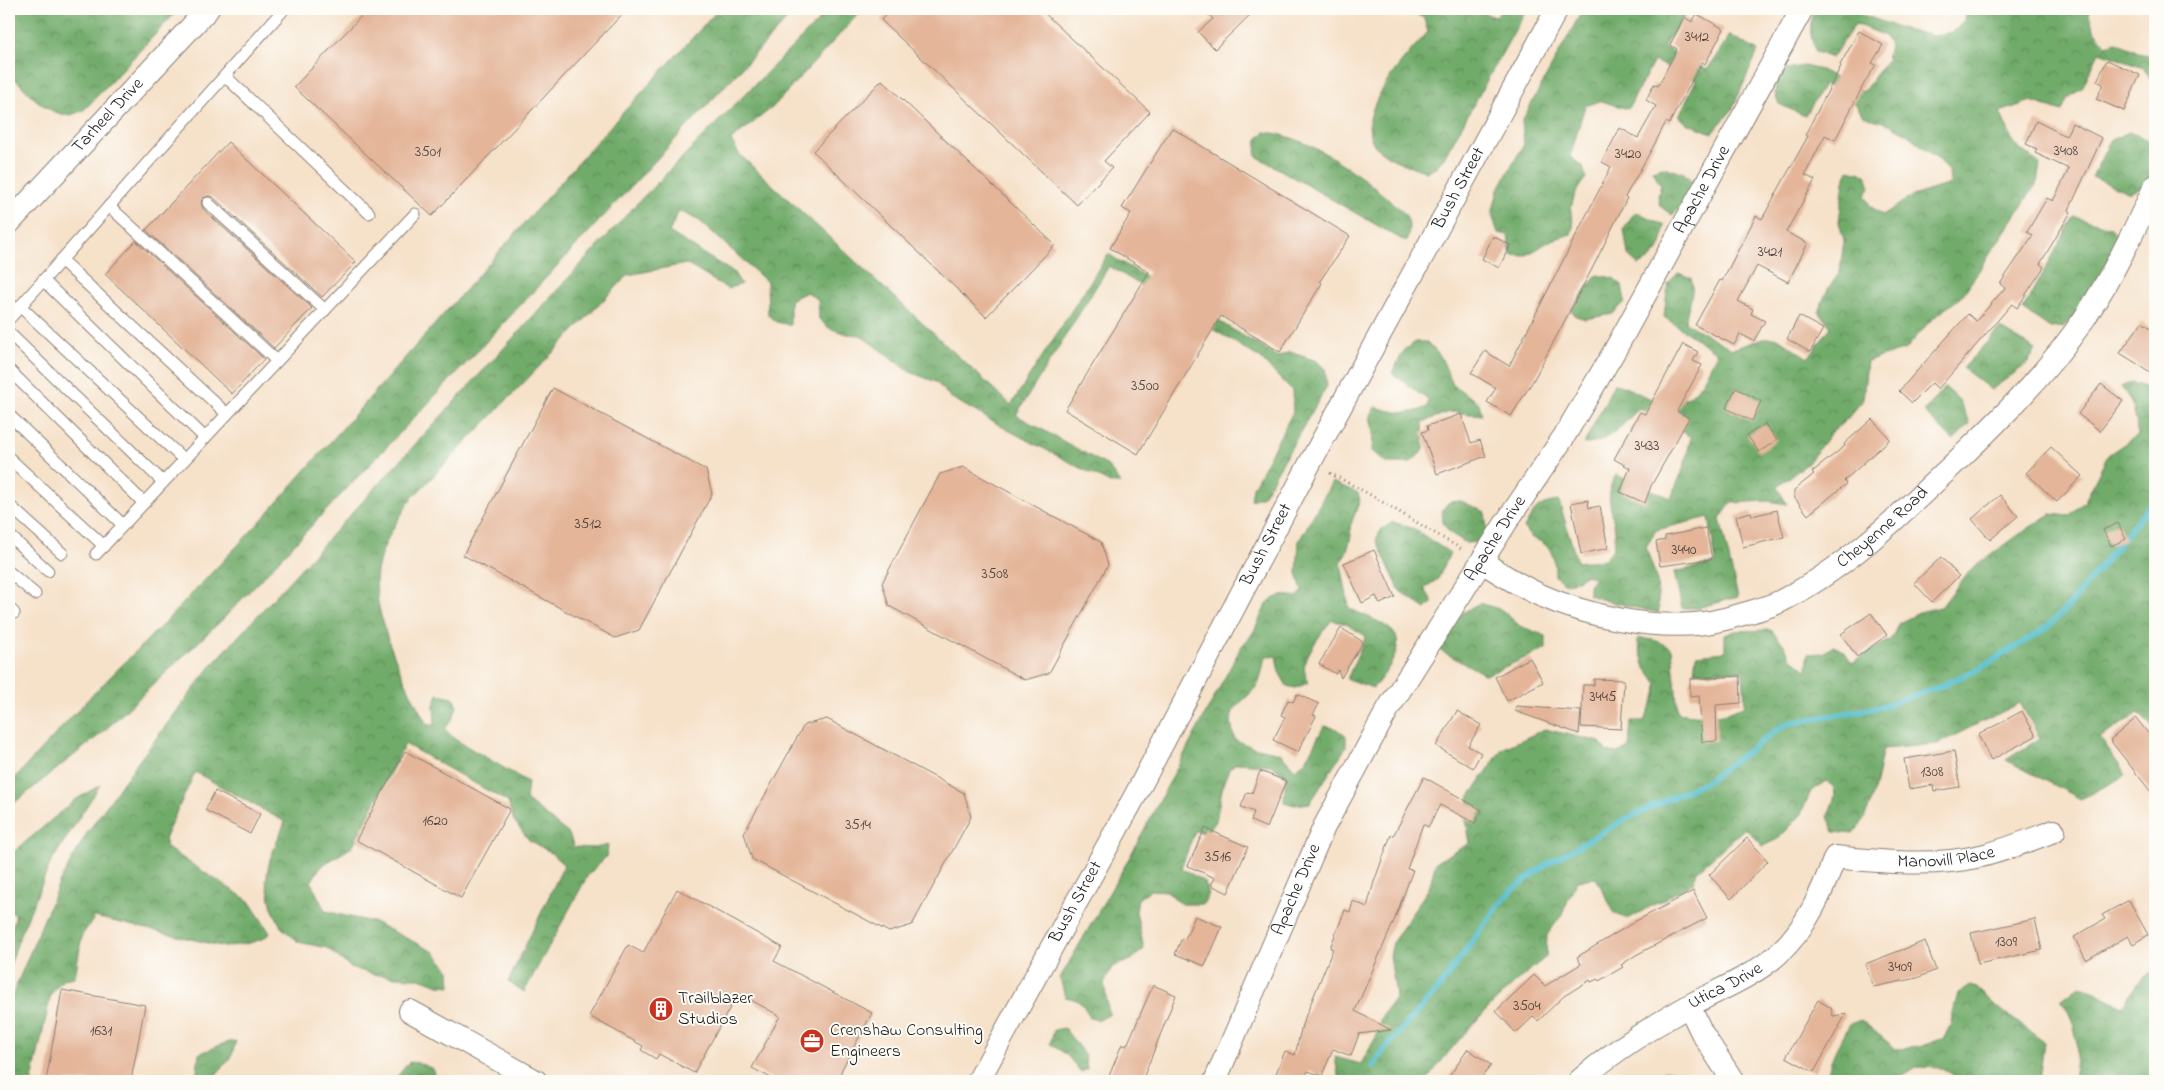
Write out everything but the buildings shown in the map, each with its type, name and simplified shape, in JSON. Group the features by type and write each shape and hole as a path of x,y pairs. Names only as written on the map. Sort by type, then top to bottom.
{"street":[{"name":"Tarheel Drive","path":"9,223 208,9"},
{"name":"Bush Street","path":"978,1081 1135,796 1310,463 1557,9"},
{"name":"Apache Drive","path":"1215,1081 1324,827 1380,723 1507,521 1563,438 1615,350 1802,9"},
{"name":"Cheyenne Road","path":"1482,562 1540,596 1577,609 1639,622 1705,623 1778,603 1804,589 1887,526 1975,445 2047,367 2084,318 2128,245 2155,186"},
{"name":"Manovill Place","path":"1835,857 1900,862 1958,860 1990,853 2054,830"},
{"name":"Utica Drive","path":"1579,1081 1619,1048 1689,1006 1762,966 1778,954 1792,939 1815,905 1835,857"},
{"path":"1689,1006 1702,1034 1733,1081"},
{"path":"410,1011 536,1081"}],"lane":[{"path":"9,319 284,9"},
{"path":"224,76 369,213"},
{"path":"208,203 325,310"},
{"path":"109,206 277,361"},
{"path":"9,458 100,550 415,214"},
{"path":"61,260 227,414"},
{"path":"43,280 205,438"},
{"path":"20,306 184,460"},
{"path":"9,333 163,482"},
{"path":"9,370 144,503"},
{"path":"9,415 123,525"},
{"path":"9,505 62,553"},
{"path":"9,535 48,572"},
{"path":"9,572 34,594"}],"path":[{"path":"1310,463 1369,494 1482,562"}],"green space":[{"path":"9,9 179,9 85,109 70,115 52,111 44,106 28,93 9,72"},
{"path":"719,9 797,9 472,357 223,619 102,733 9,807 9,784 94,693 167,620 256,526 606,131"},
{"path":"830,9 863,9 773,107 731,140 739,154 1011,405 1108,254 1278,357 1290,352 1317,361 1325,369 1327,386 1263,496 1251,500 1253,487 1293,412 1292,391 1260,358 1109,266 1016,415 1108,466 1120,483 1110,483 1006,429 950,397 936,382 910,372 860,335 847,334 829,328 819,319 818,300 807,292 790,300 790,325 776,322 768,315 767,282 700,221 679,211 669,232 734,273 741,284 728,289 686,264 628,275 412,498 386,542 377,571 376,588 384,627 400,669 426,723 435,726 434,705 438,694 453,697 457,707 452,720 445,729 456,740 528,782 526,800 569,834 574,847 595,848 608,845 607,856 588,875 524,992 508,982 564,865 551,853 529,840 514,821 508,802 405,744 352,847 321,866 311,882 325,911 376,923 434,952 450,970 451,986 439,985 420,978 372,974 350,967 327,948 298,942 281,927 272,908 266,881 270,859 285,822 195,772 165,837 167,848 249,901 270,933 263,939 225,947 95,917 82,935 75,977 63,979 51,994 32,1081 9,1081 9,1003 59,883 87,833 212,665 643,197"},
{"path":"1405,9 1472,9 1495,17 1503,9 1524,9 1525,12 1444,158 1435,168 1427,172 1389,157 1378,149 1370,136 1370,121 1375,104 1395,71 1428,32 1424,18"},
{"path":"1583,9 1689,9 1663,47 1707,70 1730,35 1758,51 1732,110 1712,133 1686,123 1679,116 1696,80 1654,61 1628,109 1601,101 1585,106 1570,157 1583,166 1586,178 1574,197 1571,211 1573,226 1571,234 1552,240 1525,256 1511,255 1508,235 1498,233 1492,215 1498,190 1524,144 1522,121"},
{"path":"1816,9 1846,9 1906,30 1933,36 1953,32 1964,21 1965,9 2046,9 2052,11 2054,9 2091,9 2088,13 2095,32 2106,45 2117,42 2155,60 2155,86 2144,68 2099,52 2082,88 2067,99 2062,111 2031,101 2000,112 2014,144 2040,164 2037,183 1962,296 1930,321 1906,349 1867,361 1863,400 1847,419 1830,434 1808,463 1777,487 1787,504 1768,501 1731,503 1720,519 1738,597 1697,608 1682,608 1674,572 1716,563 1709,517 1656,530 1646,547 1657,581 1659,613 1589,595 1589,585 1595,577 1585,575 1565,584 1555,576 1554,562 1550,549 1531,537 1524,528 1537,508 1559,501 1577,562 1603,560 1612,550 1615,539 1610,493 1611,484 1616,475 1671,498 1684,467 1691,437 1639,408 1608,437 1600,441 1584,444 1614,384 1661,402 1673,403 1682,400 1697,389 1708,372 1717,353 1664,317 1668,283 1678,273 1691,278 1692,295 1687,311 1686,323 1732,349 1766,338 1778,338 1808,358 1831,327 1818,311 1828,289 1840,272 1844,240 1839,222 1844,181 1849,170 1866,174 1870,188 1865,195 1870,206 1883,215 1912,196 1950,184 1949,170 1907,134 1889,124 1863,116 1855,103 1825,84 1805,116 1779,104 1775,94 1776,80 1786,69 1804,66 1821,70 1863,92 1887,60 1890,45 1884,35 1855,24 1832,58 1816,52 1811,30 1813,14"},
{"path":"1265,132 1298,140 1332,157 1363,178 1405,214 1409,226 1406,242 1256,156 1257,139"},
{"path":"2129,132 2153,142 2155,146 2155,165 2152,176 2145,184 2130,193 2092,177 2110,141"},
{"path":"1663,167 1684,173 1691,181 1685,200 1672,215 1660,206 1658,196 1661,185 1652,170"},
{"path":"1637,212 1664,225 1661,245 1658,250 1651,258 1639,265 1628,255 1624,229 1632,216"},
{"path":"2074,217 2111,227 2118,240 2078,314 2063,327 2050,328 2023,309"},
{"path":"1597,275 1613,278 1622,285 1625,302 1613,314 1585,319 1576,316 1571,310"},
{"path":"2000,328 2036,350 2027,364 1991,390 1963,368"},
{"path":"1416,342 1427,342 1441,357 1453,385 1479,403 1482,415 1449,412 1423,422 1424,450 1410,463 1386,463 1372,451 1373,431 1370,416 1375,407 1395,412 1415,412 1428,406 1428,400 1392,373 1405,349"},
{"path":"2132,382 2155,392 2155,726 2153,727 2138,713 2100,738 2126,775 2081,799 2006,760 2040,738 2020,703 1937,744 1883,749 1870,805 1866,815 1853,834 1834,832 1828,816 1835,796 1834,788 1827,781 1811,791 1800,816 1778,839 1763,846 1745,828 1697,871 1693,883 1628,919 1615,914 1596,878 1577,880 1561,916 1547,935 1546,957 1482,1015 1426,1081 1339,1081 1335,1057 1361,1064 1376,1037 1381,1018 1396,996 1390,956 1393,942 1429,888 1436,862 1470,843 1465,814 1470,796 1502,749 1545,729 1600,742 1606,751 1617,753 1629,748 1631,721 1644,721 1656,695 1657,684 1644,665 1637,639 1655,641 1672,649 1678,713 1705,716 1729,712 1745,705 1743,671 1694,672 1696,655 1725,652 1725,635 1735,631 1771,630 1785,646 1790,657 1807,671 1808,654 1823,653 1833,646 1844,651 1852,663 1891,639 1899,623 1923,611 1941,607 1970,570 2024,531 2051,514 2069,516 2085,501 2108,455 2137,435 2134,409 2121,387"},
{"path":"1945,387 1959,400 1970,424 1953,440 1924,412"},
{"path":"1332,482 1358,493 1360,500 1350,527 1351,536 1348,548 1341,563 1349,608 1376,620 1391,630 1396,636 1397,643 1393,660 1373,688 1347,679 1366,636 1346,624 1332,620 1309,652 1304,668 1308,683 1295,688 1287,686 1279,672 1276,656 1265,657 1258,684 1232,714 1232,729 1235,740 1252,747 1280,753 1295,769 1305,762 1324,726 1335,728 1346,736 1346,747 1310,803 1294,805 1284,802 1286,775 1271,765 1236,763 1229,769 1223,784 1216,821 1206,833 1195,831 1181,868 1205,882 1208,896 1203,904 1181,904 1167,891 1150,890 1138,899 1136,912 1144,949 1131,960 1112,967 1104,983 1109,1015 1098,1020 1090,1018 1081,1003 1065,997 1060,978 1127,862 1241,647 1253,633 1268,603 1279,596 1298,597 1302,591 1297,573 1299,541"},
{"path":"1461,501 1485,512 1487,529 1479,542 1466,543 1449,532 1443,522 1442,510 1449,502"},
{"path":"1393,522 1414,529 1450,553 1438,579 1424,588 1433,602 1426,609 1400,591 1376,540 1381,530"},
{"path":"1480,603 1502,610 1520,626 1546,636 1546,649 1486,675 1432,646 1453,621"},
{"path":"100,785 51,862 21,933 9,968 9,938 16,915 9,911 9,856 75,800"},
{"path":"2155,971 2155,1077 2153,1081 2072,1081 2077,1049 2075,1029 2061,1000 2080,985 2123,1006 2142,978"},
{"path":"1969,986 1977,988 1997,1007 2044,1042 2039,1081 1954,1081 1955,1076 1942,1068 1916,1067 1896,1078 1874,1082 1828,1081 1832,1059 1850,1024 1861,1020 1896,1049 1919,1047 1944,1038 1950,1026 1958,993"},
{"path":"1064,1028 1085,1055 1087,1069 1081,1072 1066,1054 1050,1044 1054,1030"},
{"path":"236,1041 231,1058 210,1081 196,1081 199,1054 225,1043"},
{"path":"409,1062 419,1063 433,1069 435,1081 396,1081 395,1079"},
{"path":"1665,1071 1673,1071 1698,1081 1660,1081 1660,1077"}],"waterway":[{"path":"1373,1067 1383,1051 1438,989 1498,906 1512,890 1547,864 1624,820 1709,780 1789,723 1877,708 1938,687 1977,670 2045,629 2069,606 2155,499"}],"place":[{"name":"Trailblazer Studios","path":"661,1009"},
{"name":"Crenshaw Consulting Engineers","path":"812,1041"}]}
